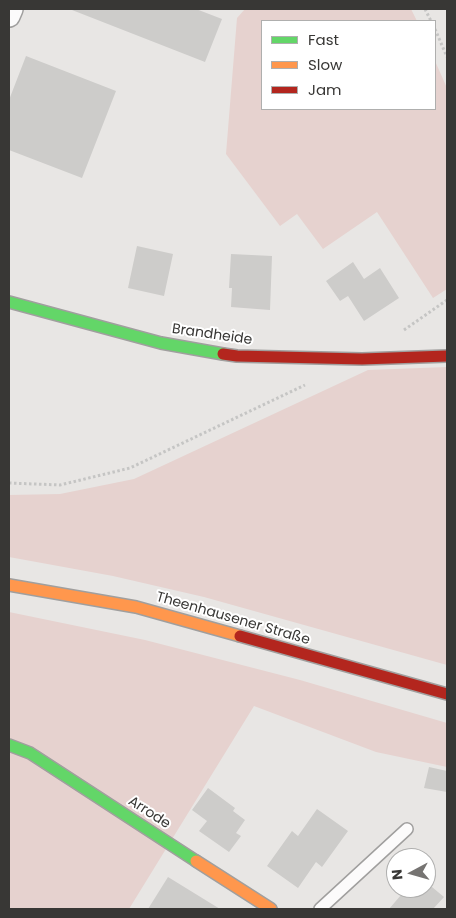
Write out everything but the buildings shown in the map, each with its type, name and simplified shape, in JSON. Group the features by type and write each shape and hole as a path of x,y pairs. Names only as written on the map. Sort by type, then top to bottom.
{"street":[{"path":"9,16 12,9"},
{"name":"Brandheide","path":"9,302 161,343 237,356 362,359 447,356"},
{"name":"Theenhausener Straße","path":"9,584 136,607 447,694"},
{"name":"Arrode","path":"9,745 30,753 271,909"}],"lane":[{"path":"320,909 407,829"}],"path":[{"path":"436,31 447,57"},
{"path":"9,483 60,485 130,468 309,384"}],"shaded area":[{"path":"245,9 411,9 416,20 261,20 261,110 436,110 436,63 447,88 447,289 433,298 377,212 323,249 297,214 280,226 226,154 237,18"},
{"path":"447,367 447,665 204,597 113,576 9,557 9,495 60,494 134,479 368,370"},
{"path":"9,612 145,640 300,680 447,723 447,767 376,752 254,706 129,909 9,909"}],"traffic: fast":[{"path":"9,302 161,343 223,354"},
{"path":"9,745 30,753 196,861"}],"traffic: slow":[{"path":"9,585 136,607 240,636"},
{"path":"196,861 271,909"}],"traffic: jam":[{"path":"223,354 362,359 447,356"},
{"path":"240,636 447,694"}]}
